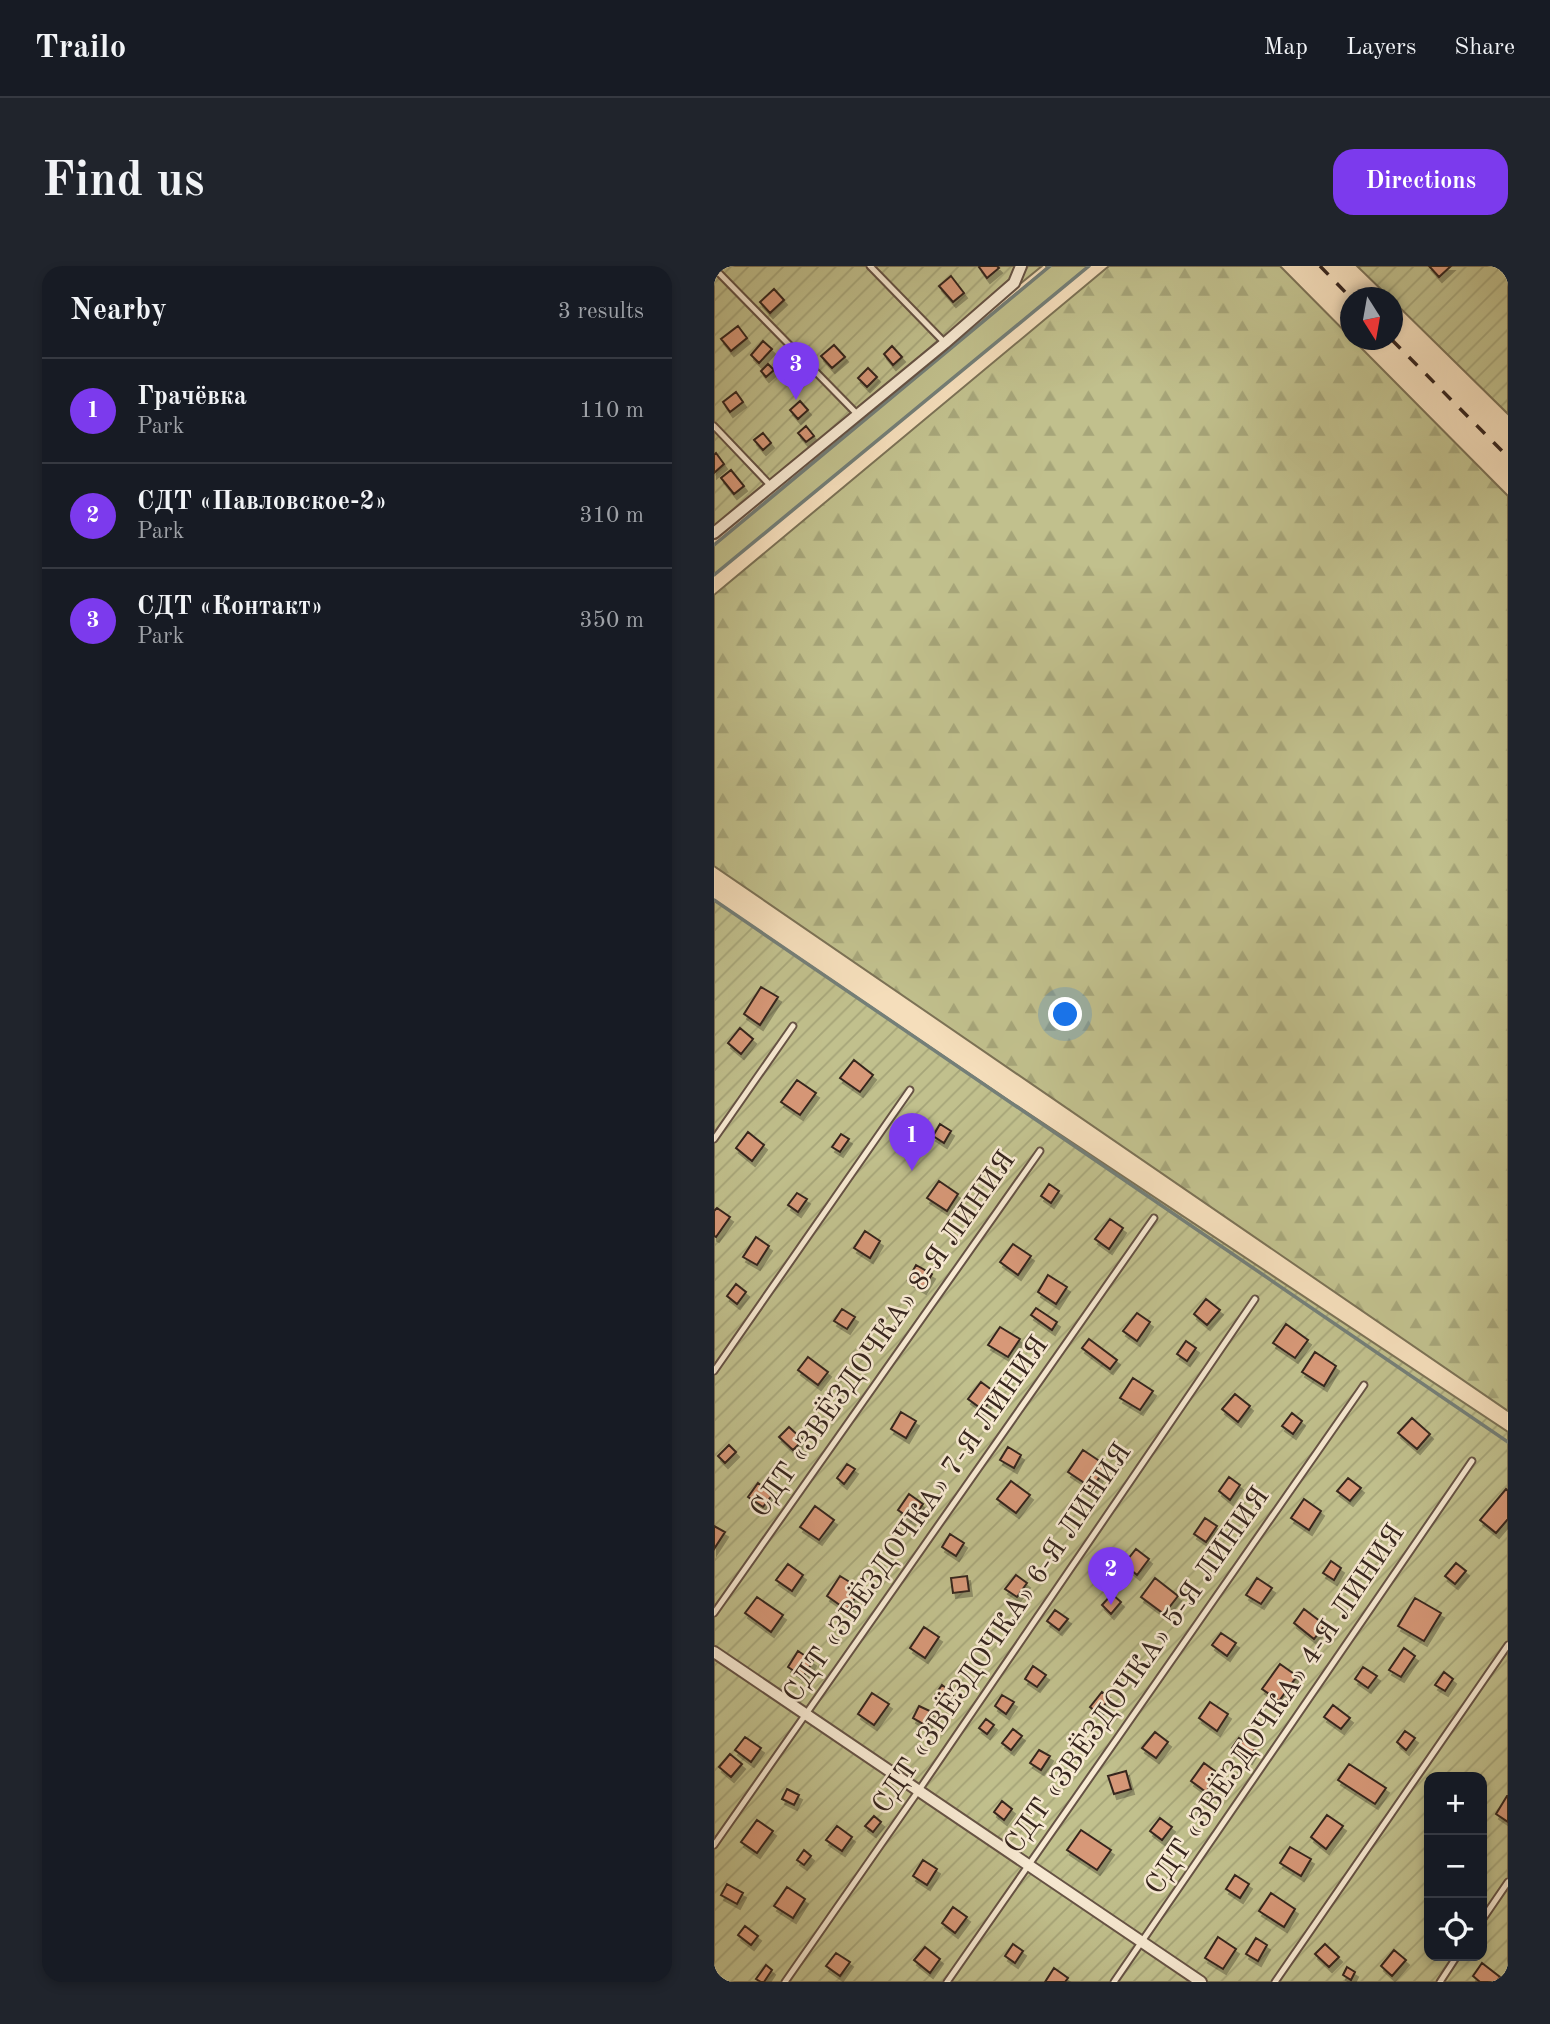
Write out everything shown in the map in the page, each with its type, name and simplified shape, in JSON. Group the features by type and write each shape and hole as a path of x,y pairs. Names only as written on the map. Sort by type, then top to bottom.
{"street":[{"path":"714,533 1014,283 1021,266"},
{"path":"714,1652 1201,1982"}],"lane":[{"path":"870,266 945,343"},
{"path":"714,268 858,415"},
{"path":"714,426 771,486"},
{"path":"714,1139 793,1026"},
{"path":"714,1371 910,1090"},
{"name":"СДТ «ЗВЁЗДОЧКА» 8-Я ЛИНИЯ","path":"714,1613 1040,1151"},
{"name":"СДТ «ЗВЁЗДОЧКА» 7-Я ЛИНИЯ","path":"714,1846 1154,1218"},
{"name":"СДТ «ЗВЁЗДОЧКА» 6-Я ЛИНИЯ","path":"785,1982 1255,1299"},
{"name":"СДТ «ЗВЁЗДОЧКА» 5-Я ЛИНИЯ","path":"947,1982 1364,1385"},
{"name":"СДТ «ЗВЁЗДОЧКА» 4-Я ЛИНИЯ","path":"1114,1982 1472,1461"},
{"path":"1275,1982 1508,1645"},
{"path":"1487,1913 1508,1882"},
{"path":"1440,1982 1454,1961"}],"green space":[{"path":"714,266 1042,266 714,535"},
{"path":"1046,266 1089,266 714,575 714,545 1047,268"},
{"path":"1109,266 1280,266 1340,327 1340,350 1363,350 1508,496 1508,1411 714,866 714,595"},
{"path":"1357,266 1508,266 1508,414 1403,311 1403,287 1379,287"},
{"path":"714,900 1008,1100 1508,1432 1508,1982 714,1982"}],"building":[{"path":"980,266 997,266 999,268 987,278"},
{"path":"1429,266 1451,266 1439,277"},
{"path":"951,276 964,293 953,302 939,286"},
{"path":"774,289 784,300 770,313 760,302"},
{"path":"738,326 747,338 731,351 721,339"},
{"path":"763,341 772,349 759,363 751,355"},
{"path":"834,345 845,357 832,368 821,356"},
{"path":"892,346 902,357 893,365 884,354"},
{"path":"768,364 774,370 766,377 761,371"},
{"path":"868,368 877,377 867,387 858,378"},
{"path":"736,392 743,402 730,412 723,402"},
{"path":"800,401 808,410 798,419 790,410"},
{"path":"806,426 814,436 806,442 798,433"},
{"path":"763,433 771,443 763,450 754,440"},
{"path":"716,453 724,464 714,473 714,455"},
{"path":"731,470 744,486 734,494 721,478"},
{"path":"761,987 778,997 760,1025 744,1014"},
{"path":"740,1028 753,1039 741,1054 728,1043"},
{"path":"854,1060 873,1075 860,1092 840,1078"},
{"path":"797,1080 816,1093 800,1115 781,1102"},
{"path":"940,1124 951,1131 944,1143 933,1136"},
{"path":"748,1132 764,1145 752,1161 736,1148"},
{"path":"841,1134 849,1139 840,1152 832,1147"},
{"path":"939,1181 958,1194 947,1211 927,1198"},
{"path":"1049,1184 1059,1191 1051,1203 1041,1196"},
{"path":"797,1193 807,1199 798,1212 788,1205"},
{"path":"717,1208 730,1217 716,1237 714,1211"},
{"path":"1110,1219 1123,1228 1109,1249 1095,1239"},
{"path":"865,1231 880,1241 870,1258 854,1248"},
{"path":"756,1237 769,1246 757,1265 743,1257"},
{"path":"1013,1244 1031,1256 1018,1275 1000,1262"},
{"path":"916,1265 932,1274 923,1289 908,1280"},
{"path":"1048,1275 1067,1287 1056,1304 1038,1292"},
{"path":"736,1284 746,1292 737,1304 727,1296"},
{"path":"1206,1299 1220,1310 1207,1325 1194,1314"},
{"path":"1036,1308 1057,1322 1052,1330 1031,1315"},
{"path":"842,1309 855,1317 847,1329 834,1321"},
{"path":"1137,1313 1150,1322 1137,1341 1123,1331"},
{"path":"1286,1324 1308,1340 1295,1358 1273,1343"},
{"path":"1000,1327 1020,1339 1008,1357 988,1345"},
{"path":"1089,1339 1117,1360 1110,1369 1082,1348"},
{"path":"1186,1341 1196,1348 1187,1361 1177,1354"},
{"path":"1315,1352 1336,1366 1324,1386 1302,1372"},
{"path":"808,1357 828,1372 818,1385 798,1370"},
{"path":"1133,1378 1153,1391 1140,1410 1120,1398"},
{"path":"981,1382 996,1393 983,1410 968,1399"},
{"path":"1235,1394 1250,1406 1238,1422 1222,1409"},
{"path":"901,1412 916,1421 906,1438 891,1429"},
{"path":"1292,1413 1302,1421 1293,1434 1282,1426"},
{"path":"1412,1418 1430,1434 1417,1449 1398,1433"},
{"path":"789,1427 803,1440 793,1450 779,1437"},
{"path":"729,1445 736,1452 725,1463 718,1456"},
{"path":"1008,1447 1021,1455 1014,1468 1000,1460"},
{"path":"1083,1450 1107,1466 1092,1488 1068,1472"},
{"path":"847,1464 855,1469 844,1484 837,1478"},
{"path":"1229,1477 1240,1485 1230,1500 1219,1491"},
{"path":"1348,1478 1361,1488 1350,1501 1337,1491"},
{"path":"1011,1481 1030,1495 1016,1513 997,1499"},
{"path":"758,1483 773,1494 763,1507 748,1497"},
{"path":"1506,1489 1508,1519 1496,1533 1480,1520"},
{"path":"909,1494 923,1504 912,1520 898,1510"},
{"path":"1304,1499 1321,1511 1309,1530 1291,1518"},
{"path":"815,1506 834,1520 819,1540 800,1527"},
{"path":"1205,1518 1217,1526 1206,1542 1194,1534"},
{"path":"714,1526 725,1532 714,1549"},
{"path":"950,1534 964,1543 956,1556 942,1547"},
{"path":"1136,1549 1149,1559 1137,1575 1124,1564"},
{"path":"1331,1561 1341,1568 1334,1580 1323,1573"},
{"path":"1456,1563 1466,1571 1455,1584 1445,1576"},
{"path":"788,1564 803,1575 792,1591 776,1580"},
{"path":"1016,1575 1027,1583 1017,1597 1005,1589"},
{"path":"840,1576 861,1589 847,1610 827,1596"},
{"path":"967,1576 969,1591 953,1593 951,1578"},
{"path":"1155,1578 1178,1596 1164,1614 1141,1597"},
{"path":"1257,1578 1272,1588 1261,1604 1246,1595"},
{"path":"1112,1594 1121,1602 1111,1614 1102,1605"},
{"path":"757,1597 783,1615 771,1632 745,1613"},
{"path":"1415,1598 1441,1613 1424,1641 1398,1626"},
{"path":"1304,1609 1325,1625 1314,1639 1294,1623"},
{"path":"1055,1610 1068,1619 1059,1630 1047,1621"},
{"path":"924,1627 939,1637 925,1658 910,1648"},
{"path":"1221,1633 1236,1643 1227,1656 1212,1645"},
{"path":"1404,1648 1415,1656 1401,1677 1389,1670"},
{"path":"798,1651 813,1661 803,1677 788,1667"},
{"path":"1280,1664 1297,1676 1279,1701 1262,1689"},
{"path":"1033,1666 1046,1675 1037,1687 1025,1679"},
{"path":"1363,1667 1377,1676 1368,1688 1355,1679"},
{"path":"1444,1672 1453,1679 1445,1691 1435,1685"},
{"path":"942,1685 954,1694 945,1706 933,1698"},
{"path":"1102,1692 1110,1698 1098,1713 1090,1707"},
{"path":"872,1693 889,1704 874,1725 858,1714"},
{"path":"1002,1695 1014,1702 1006,1714 995,1706"},
{"path":"1210,1702 1228,1714 1217,1731 1199,1718"},
{"path":"1333,1705 1350,1718 1341,1729 1324,1717"},
{"path":"919,1706 934,1713 927,1726 913,1718"},
{"path":"986,1719 994,1725 987,1734 979,1728"},
{"path":"1013,1729 1022,1736 1011,1750 1002,1743"},
{"path":"1405,1731 1415,1738 1406,1750 1397,1742"},
{"path":"1155,1732 1168,1742 1156,1758 1142,1748"},
{"path":"745,1737 761,1748 751,1762 735,1750"},
{"path":"1239,1738 1255,1749 1249,1759 1232,1748"},
{"path":"1039,1750 1050,1756 1041,1770 1030,1763"},
{"path":"730,1754 742,1764 731,1777 719,1767"},
{"path":"1204,1763 1219,1774 1206,1792 1191,1781"},
{"path":"1349,1764 1386,1788 1375,1804 1338,1780"},
{"path":"1126,1771 1131,1789 1114,1794 1108,1776"},
{"path":"787,1789 799,1795 794,1805 782,1799"},
{"path":"1508,1796 1508,1822 1496,1814"},
{"path":"1002,1801 1012,1809 1004,1820 994,1812"},
{"path":"1327,1815 1343,1826 1326,1849 1311,1837"},
{"path":"874,1816 881,1822 873,1832 865,1826"},
{"path":"1160,1818 1172,1827 1162,1840 1150,1831"},
{"path":"757,1820 773,1831 757,1853 741,1842"},
{"path":"837,1826 852,1837 842,1851 826,1840"},
{"path":"1081,1830 1111,1850 1097,1870 1067,1850"},
{"path":"1290,1847 1311,1859 1301,1876 1280,1863"},
{"path":"804,1850 811,1856 804,1865 797,1860"},
{"path":"923,1860 937,1869 927,1885 913,1876"},
{"path":"1235,1875 1249,1884 1240,1898 1226,1889"},
{"path":"727,1884 743,1893 737,1904 721,1895"},
{"path":"787,1887 805,1899 793,1918 774,1906"},
{"path":"1271,1893 1295,1909 1284,1927 1259,1911"},
{"path":"953,1907 967,1917 955,1933 942,1923"},
{"path":"745,1926 758,1936 751,1945 738,1935"},
{"path":"1218,1937 1236,1949 1223,1969 1205,1958"},
{"path":"1256,1938 1267,1945 1258,1961 1246,1954"},
{"path":"1013,1944 1023,1951 1015,1963 1005,1956"},
{"path":"1325,1944 1339,1957 1329,1967 1315,1954"},
{"path":"925,1947 940,1959 930,1973 914,1960"},
{"path":"1394,1950 1406,1960 1392,1976 1381,1966"},
{"path":"836,1953 850,1962 840,1976 826,1966"},
{"path":"1482,1963 1500,1977 1496,1982 1480,1982 1473,1976"},
{"path":"766,1965 772,1970 764,1982 761,1982 756,1979"},
{"path":"1347,1967 1355,1972 1351,1980 1343,1975"},
{"path":"1054,1968 1068,1978 1065,1982 1045,1982"}],"waterway":[{"path":"714,545 1050,266"},
{"path":"714,575 1089,266"},
{"path":"714,900 1508,1442"}],"railway":[{"path":"1320,266 1340,287"},
{"path":"1402,350 1508,457"}],"place":[{"name":"СДТ «Контакт»","path":"796,400"},
{"name":"Грачёвка","path":"912,1171"},
{"name":"СДТ «Павловское-2»","path":"1111,1605"}]}
